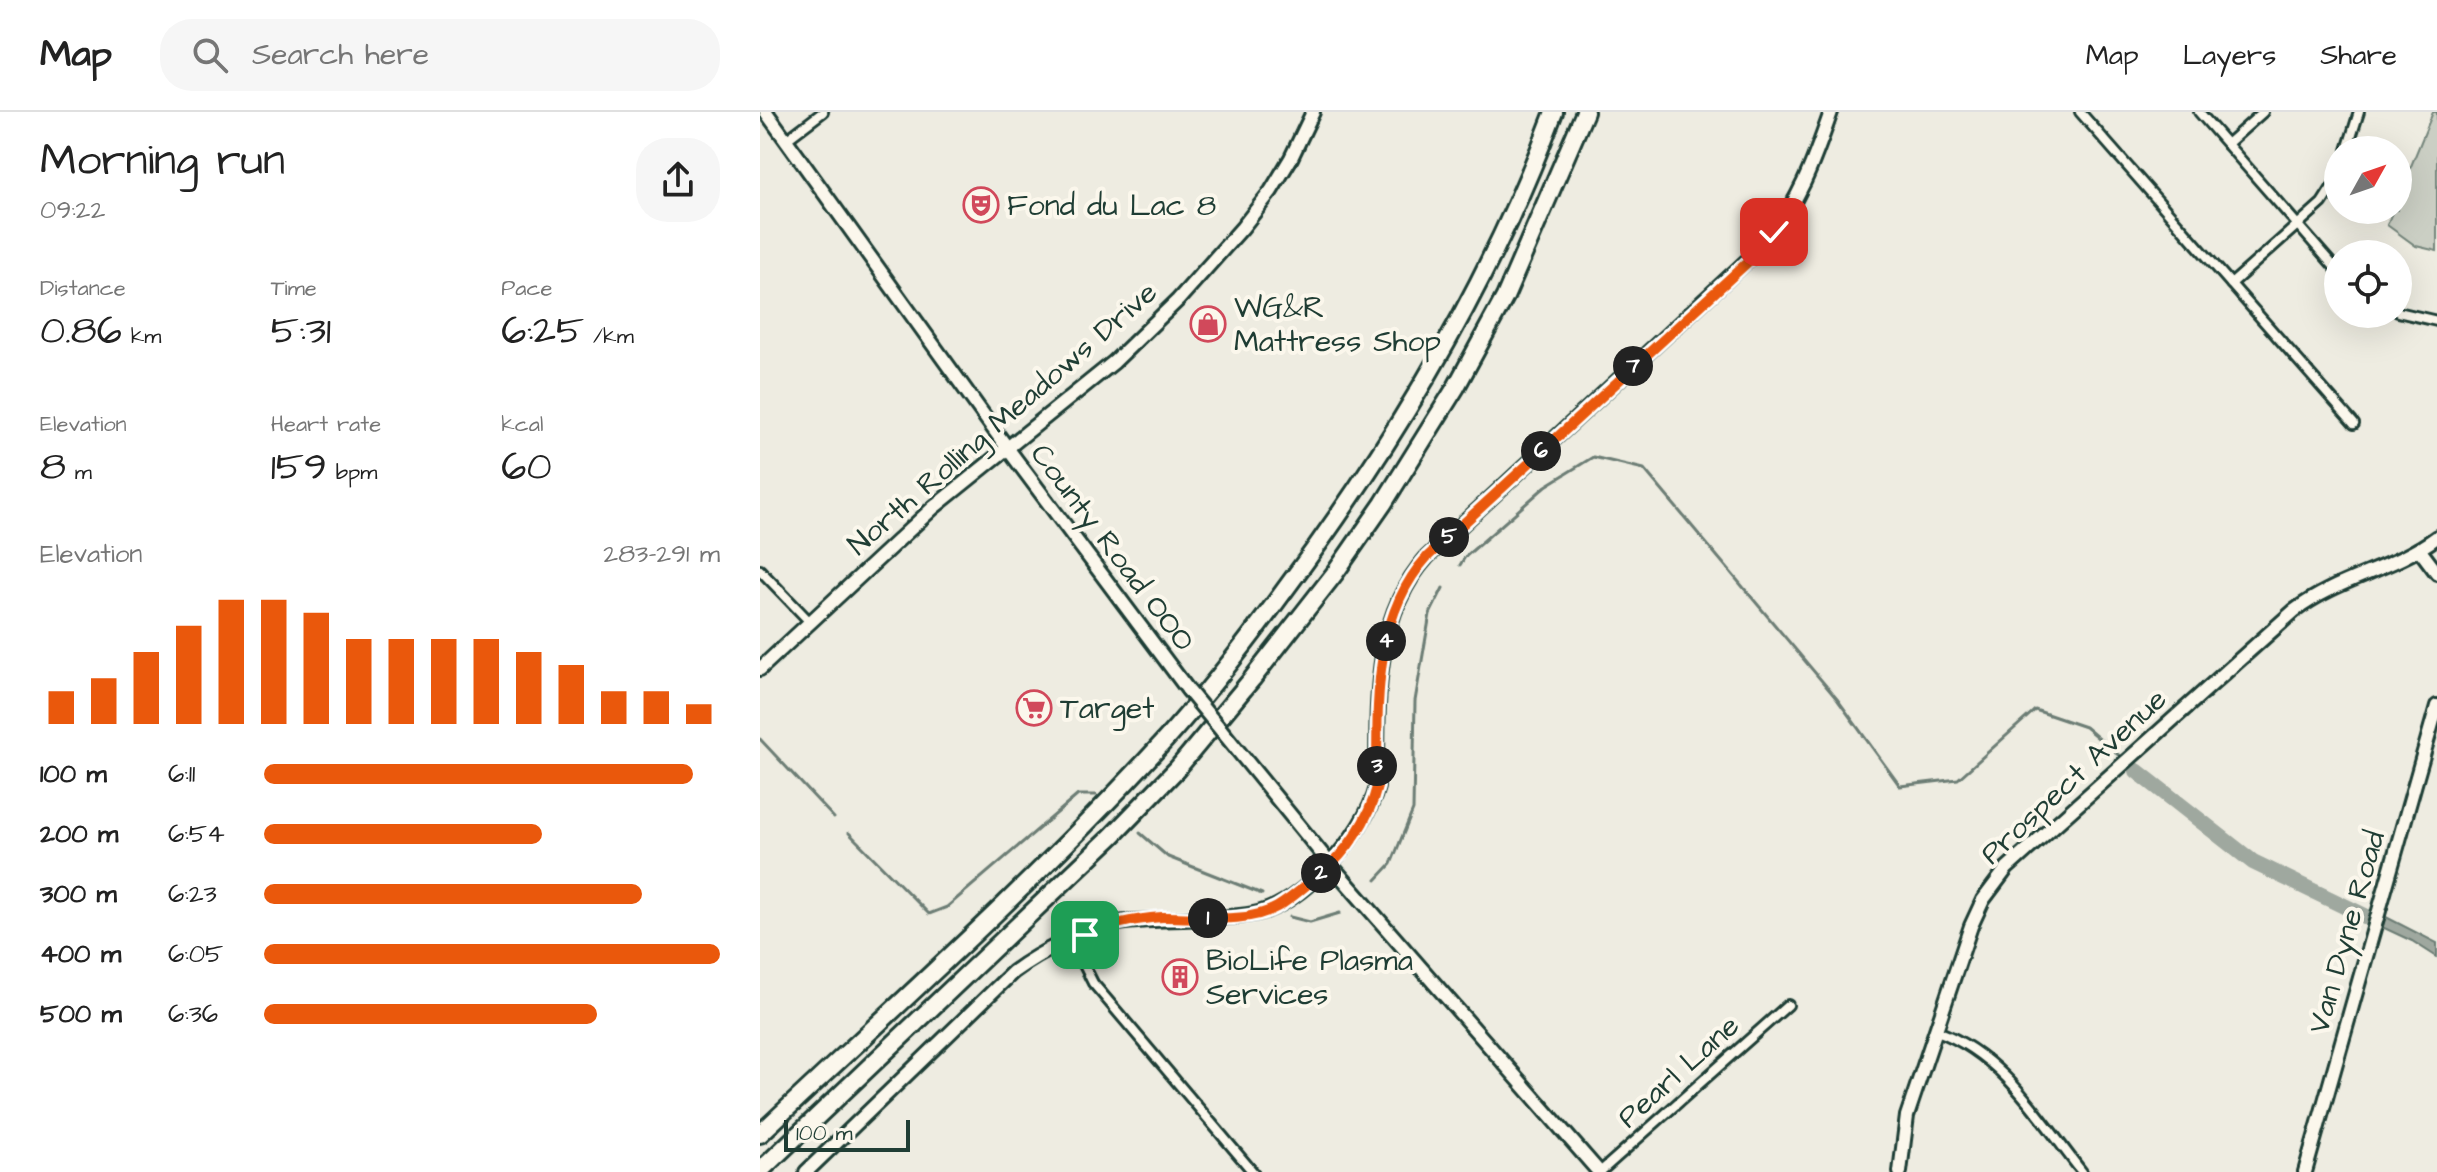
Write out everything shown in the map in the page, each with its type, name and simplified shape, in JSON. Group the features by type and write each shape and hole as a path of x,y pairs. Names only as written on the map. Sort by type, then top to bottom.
{"highway":[{"path":"760,1131 1035,875 1158,748 1234,658 1360,487 1430,370 1513,211 1554,112"},
{"path":"760,1171 1112,836 1177,769 1262,668 1383,504 1456,387 1505,297 1585,112"}],"main road":[{"name":"County Road OOO","path":"766,112 1008,449 1188,690 1331,865 1600,1172"},
{"name":"North Rolling Meadows Drive","path":"760,669 933,508 1114,362 1178,300 1271,191 1313,112"},
{"path":"806,1172 1013,972 1049,949 1118,923 1161,917 1209,918 1255,914 1276,907 1331,865 1372,806 1377,787 1380,668 1393,613 1406,584 1427,557 1750,260 1774,232 1803,187 1831,112"},
{"path":"2428,543 2437,557"},
{"path":"2428,543 2437,573"},
{"name":"Prospect Avenue","path":"1900,1172 1907,1116 1971,926 1988,892 2023,852 2246,652 2308,601 2343,581 2428,543"},
{"name":"Van Dyne Road","path":"2305,1172 2437,706"}],"street":[{"path":"786,140 823,112"},
{"path":"2080,112 2354,424"},
{"path":"2199,112 2324,255"},
{"path":"2227,144 2263,112"},
{"path":"2351,136 2359,112"},
{"path":"2231,284 2324,201"},
{"path":"2412,315 2437,321"},
{"path":"760,570 810,622"},
{"path":"1077,938 1082,961 1093,983 1253,1172"},
{"name":"Pearl Lane","path":"1600,1172 1788,1005"},
{"path":"1937,1031 1970,1046 1995,1065 2082,1172"}],"shaded area":[{"path":"2433,112 2437,112 2437,251 2416,246 2412,240 2387,225 2412,224 2412,164"},
{"path":"2386,917 2437,943 2437,957 2382,927"}],"waterway":[{"path":"1460,565 1465,557 1546,486 1593,457 1644,469 1837,699 1900,786 1958,779 2035,710 2085,727 2122,758"},
{"path":"1376,880 1391,864 1413,810 1415,701 1430,614 1443,588"},
{"path":"760,739 834,818"},
{"path":"2128,763 2137,771"},
{"path":"2137,771 2253,862 2369,918"},
{"path":"849,833 929,914 947,907 1078,795 1096,795"},
{"path":"1140,833 1168,857 1262,894"},
{"path":"1290,917 1310,922 1340,913"}],"place":[{"name":"Fond du Lac 8","path":"981,205"},
{"name":"WG&R Mattress Shop","path":"1208,324"},
{"name":"Target","path":"1034,708"},
{"name":"BioLife Plasma Services","path":"1180,977"}],"route":[{"path":"1085,935 1118,923 1161,917 1209,918 1255,914 1276,907 1331,865 1372,806 1377,787 1378,708 1384,647 1393,613 1418,566 1750,260 1774,232"}]}
